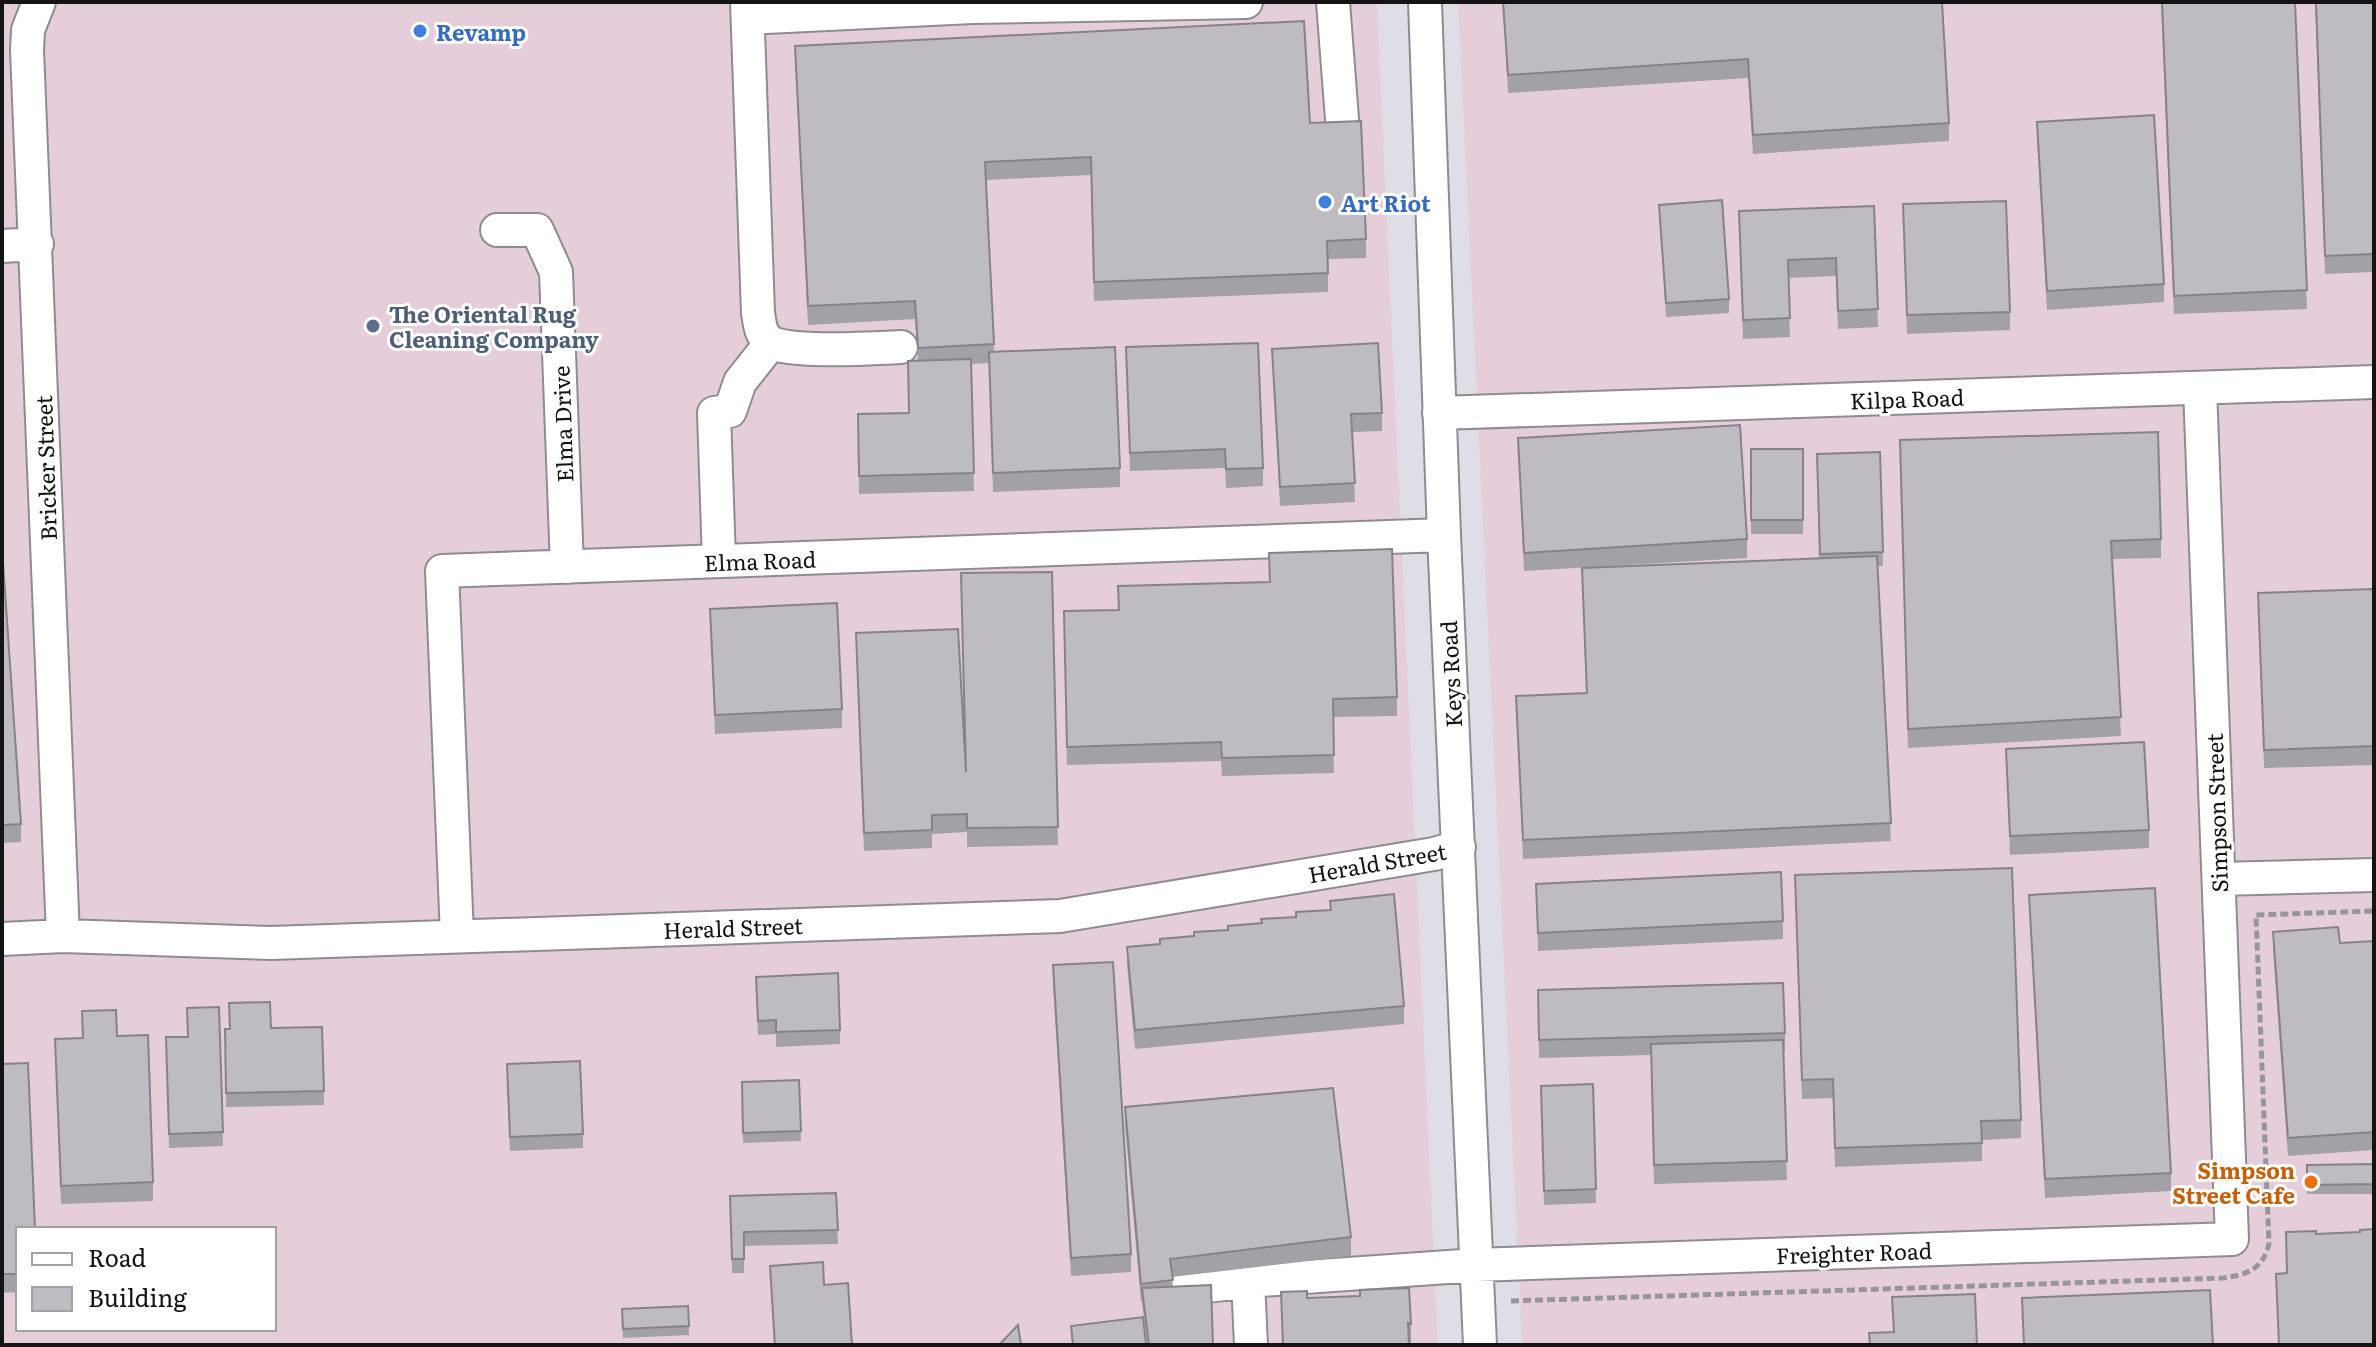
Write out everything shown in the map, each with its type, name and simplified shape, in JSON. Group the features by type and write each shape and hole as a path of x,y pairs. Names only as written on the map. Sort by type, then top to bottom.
{"street":[{"name":"Bricker Street","path":"39,2 28,30 27,50 63,936"},
{"path":"901,347 793,348 771,343 761,331 748,10 1246,2"},
{"path":"1333,2 1342,119"},
{"name":"Keys Road","path":"1425,2 1439,413 1480,1345"},
{"name":"Elma Drive","path":"497,230 537,230 556,272 567,567"},
{"path":"2,246 37,244"},
{"path":"719,561 714,413 730,411 740,382 771,343"},
{"name":"Kilpa Road","path":"1439,413 2374,382"},
{"name":"Simpson Street","path":"2200,388 2232,1239"},
{"name":"Elma Road","path":"457,936 442,571 1444,535"},
{"name":"Herald Street","path":"2,939 63,936 271,943 1060,916 1434,854 1459,847"},
{"path":"2219,879 2374,875"},
{"name":"Freighter Road","path":"1183,1289 1248,1281 1476,1265 2232,1239"},
{"path":"1248,1281 1251,1345"}],"path":[{"path":"1511,1301 2208,1279 2244,1275 2261,1264 2267,1255 2270,1223 2256,915 2374,911"}],"shaded area":[{"path":"2,2 1377,2 1438,1345 2,1345"},
{"path":"1458,2 2374,2 2374,1345 1522,1345"}],"building":[{"path":"1503,2 1942,2 1949,123 1753,135 1748,59 1508,75"},
{"path":"2162,2 2295,2 2307,290 2174,296"},
{"path":"2316,2 2374,2 2374,254 2325,256"},
{"path":"1304,21 1310,123 1361,121 1366,239 1327,241 1328,273 1094,282 1091,157 985,162 994,344 918,348 915,301 808,306 795,46"},
{"path":"2154,115 2164,284 2047,291 2037,122"},
{"path":"1722,200 1729,299 1666,303 1659,205"},
{"path":"2006,201 2010,312 1907,315 1903,204"},
{"path":"1874,206 1878,309 1838,311 1836,258 1788,260 1790,318 1743,320 1739,211"},
{"path":"1258,343 1263,468 1226,469 1225,449 1130,453 1126,347"},
{"path":"1378,343 1382,413 1351,414 1355,483 1280,487 1272,349"},
{"path":"1115,347 1120,468 993,473 989,352"},
{"path":"971,359 974,473 859,476 858,414 909,413 908,361"},
{"path":"1740,425 1747,539 1524,553 1518,438"},
{"path":"2158,432 2161,539 2111,541 2121,717 1908,729 1900,440"},
{"path":"1751,449 1803,449 1803,520 1751,520"},
{"path":"1880,452 1883,552 1820,554 1817,454"},
{"path":"2,548 21,824 2,825"},
{"path":"1392,549 1397,697 1333,699 1334,755 1222,758 1221,742 1067,747 1064,611 1119,610 1118,586 1270,582 1269,553"},
{"path":"1877,556 1891,823 1523,840 1516,696 1587,693 1582,568"},
{"path":"1052,572 1058,827 967,828 967,814 932,815 932,830 864,833 856,633 958,629 966,772 961,573"},
{"path":"2373,589 2374,746 2264,750 2258,593"},
{"path":"837,603 842,709 715,715 710,609"},
{"path":"2144,742 2149,830 2010,836 2006,749"},
{"path":"2012,868 2021,1120 1981,1121 1982,1143 1835,1148 1833,1079 1802,1080 1795,875"},
{"path":"1781,872 1783,921 1538,933 1536,884"},
{"path":"2155,888 2171,1173 2045,1179 2029,895"},
{"path":"1394,894 1404,1006 1135,1030 1127,947 1160,944 1160,939 1194,936 1194,932 1228,930 1228,926 1262,923 1261,919 1296,917 1296,912 1331,910 1330,901"},
{"path":"2338,927 2340,943 2374,941 2374,1132 2288,1138 2273,932"},
{"path":"1113,962 1131,1254 1071,1258 1053,965"},
{"path":"838,973 840,1030 776,1032 776,1020 758,1021 756,977"},
{"path":"1783,983 1785,1033 1539,1040 1538,990"},
{"path":"270,1002 271,1028 322,1027 324,1091 226,1093 225,1029 230,1029 229,1003"},
{"path":"219,1007 223,1132 169,1134 166,1037 188,1037 187,1008"},
{"path":"116,1010 117,1036 148,1035 153,1182 61,1186 55,1039 83,1038 82,1011"},
{"path":"1783,1040 1787,1161 1654,1165 1651,1044"},
{"path":"580,1061 583,1134 510,1137 507,1064"},
{"path":"28,1063 35,1227 16,1227 16,1274 2,1274 2,1064"},
{"path":"799,1080 801,1131 743,1133 742,1082"},
{"path":"1593,1084 1596,1189 1544,1191 1541,1086"},
{"path":"1333,1088 1351,1237 1170,1259 1173,1280 1141,1284 1125,1107"},
{"path":"2374,1164 2374,1184 2307,1185 2307,1165"},
{"path":"836,1193 838,1230 744,1232 744,1259 732,1259 730,1196"},
{"path":"2374,1229 2374,1345 2279,1345 2276,1274 2287,1273 2286,1232 2316,1231 2316,1234"},
{"path":"823,1262 824,1285 848,1283 852,1345 775,1345 770,1266"},
{"path":"1211,1285 1213,1345 1149,1345 1142,1288"},
{"path":"1409,1288 1411,1345 1283,1345 1281,1292 1307,1291 1307,1298 1360,1296 1360,1290"},
{"path":"2210,1290 2213,1345 2024,1345 2022,1298"},
{"path":"1975,1294 1977,1345 1870,1345 1869,1333 1894,1332 1892,1297"},
{"path":"688,1306 689,1326 623,1329 622,1309"},
{"path":"1143,1317 1146,1345 1073,1345 1071,1326"},
{"path":"1018,1325 1021,1345 999,1345"}],"place":[{"name":"Revamp","path":"420,31"},
{"name":"Art Riot","path":"1325,202"},
{"name":"The Oriental Rug Cleaning Company","path":"373,326"},
{"name":"Simpson Street Cafe","path":"2311,1182"}]}
